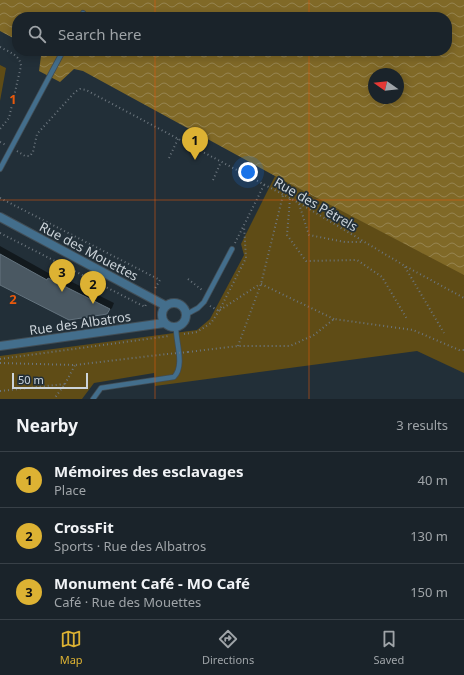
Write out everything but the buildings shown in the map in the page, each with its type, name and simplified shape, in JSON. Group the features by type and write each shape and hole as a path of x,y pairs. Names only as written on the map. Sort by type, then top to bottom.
{"street":[{"name":"Rue des Mouettes","path":"0,217 166,306"},
{"path":"170,304 179,304 183,307 186,314 184,323 176,332 164,323 162,313 166,306 170,304"},
{"name":"Rue des Albatros","path":"0,346 164,323"}],"lane":[{"path":"0,169 60,56"},
{"path":"186,314 198,308 204,302 232,249"},
{"path":"93,399 101,388 174,377 178,373 180,366 176,332"}],"path":[{"path":"0,47 12,53"},
{"path":"0,129 9,118 21,66 17,56"},
{"name":"Rue des Pétrels","path":"0,142 25,156 30,156 33,152 37,134 75,92 80,89 86,90 299,203 405,266 464,298"},
{"path":"169,158 178,139"},
{"path":"213,180 221,162"},
{"path":"232,249 264,185"},
{"path":"238,346 261,284 283,195"},
{"path":"0,198 160,280"},
{"path":"290,199 287,235 306,261 357,260 382,277 407,320"},
{"path":"299,203 309,235 345,242 364,242"},
{"path":"0,359 176,332 197,332 211,323 219,311 246,258 244,226"},
{"path":"405,266 444,333"},
{"path":"219,311 261,284"},
{"path":"261,284 334,319 413,330 459,350 464,350"},
{"path":"0,363 75,365 238,346 290,346 314,334 334,319"},
{"path":"54,399 65,384 75,365"},
{"path":"0,391 65,384"}],"shaded area":[{"path":"0,65 6,68 0,101"},
{"path":"275,176 464,274 464,373 417,351 155,386 154,373 94,383 82,399 0,399 0,356 197,330 210,319 244,255 241,244"}],"water":[{"path":"0,0 464,0 464,275 275,176 83,71 74,69 60,82 39,71 41,56 452,56 452,12 12,12 12,37 0,31"}],"place":[{"name":"Mémoires des esclavages","path":"195,160"},
{"name":"Monument Café - MO Café","path":"62,292"},
{"name":"CrossFit","path":"93,304"}]}
